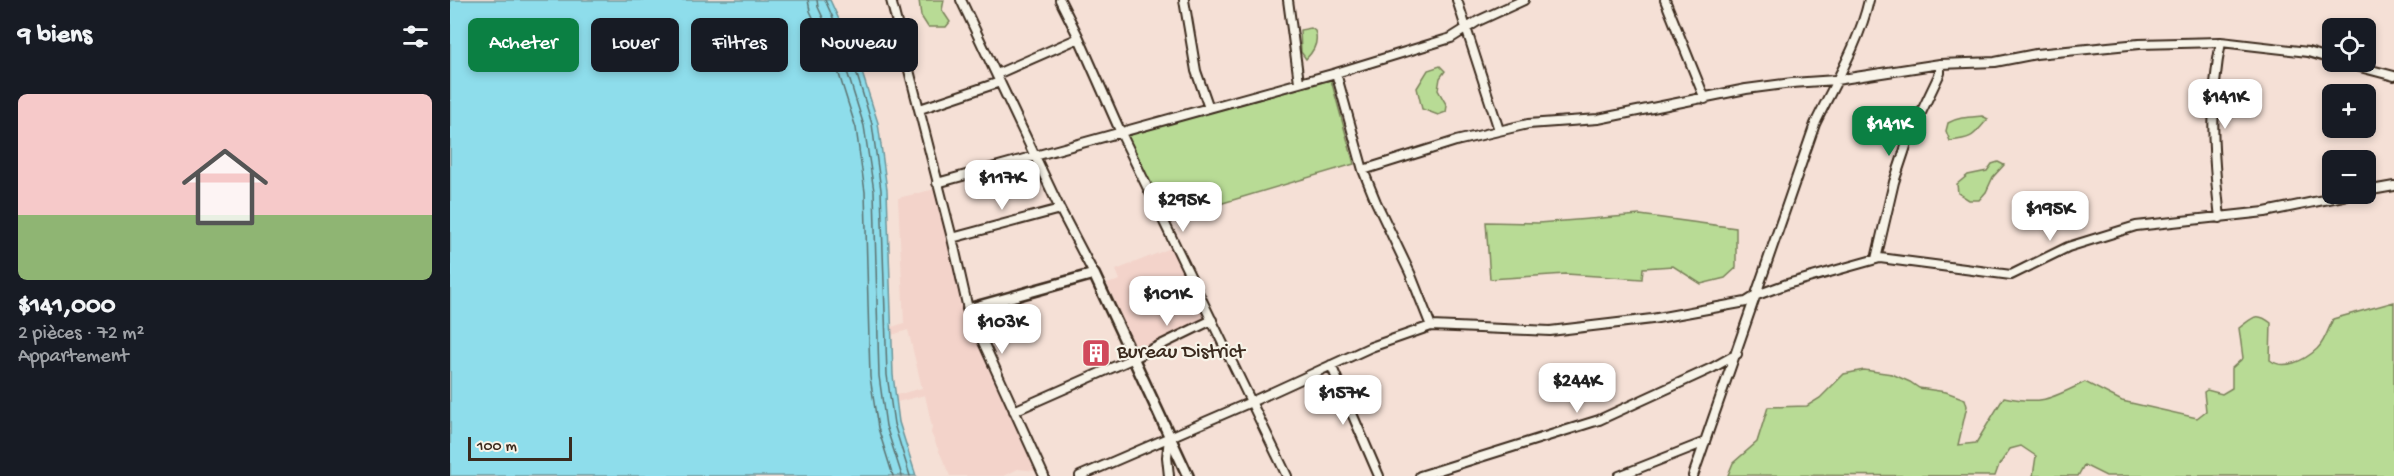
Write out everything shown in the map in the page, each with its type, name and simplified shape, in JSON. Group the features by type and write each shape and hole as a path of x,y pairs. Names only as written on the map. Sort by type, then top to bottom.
{"street":[{"path":"891,0 968,309 1044,476"},
{"path":"961,0 1059,208 1094,274 1188,476"},
{"path":"1060,0 1121,133 1287,476"},
{"path":"1184,0 1196,71 1209,108"},
{"path":"1288,0 1299,82"},
{"path":"1457,0 1499,130"},
{"path":"937,183 1336,73 1451,38 1494,13 1524,0"},
{"path":"1665,0 1706,99"},
{"path":"1693,476 1815,124 1844,68 1864,20 1869,0"},
{"path":"920,109 999,78 1079,38"},
{"path":"1363,170 1499,130 1528,124 1598,119 1780,84 1836,80 1941,64 1995,62 2036,54 2139,44 2221,42 2298,51 2322,57"},
{"path":"2220,218 2213,159 2213,117 2215,74 2221,42"},
{"path":"1876,259 1894,182 1908,140 1940,74 1941,64"},
{"path":"2376,71 2394,76"},
{"path":"1336,73 1363,170 1410,273 1431,326"},
{"path":"2376,189 2394,186"},
{"path":"1080,476 1330,365 1410,332 1431,326 1550,331 1652,319 1746,302 1757,295 1876,259 2011,275 2068,247 2136,226 2265,212 2322,200"},
{"path":"952,238 1059,208"},
{"path":"968,309 1094,274"},
{"path":"1014,411 1134,358 1212,320"},
{"path":"1420,476 1599,420 1712,368 1737,354"},
{"path":"1330,365 1379,476"},
{"path":"1169,438 1167,457 1169,476"},
{"path":"1619,476 1705,442"}],"shaded area":[{"path":"935,189 962,303 1035,471 1018,469 1004,476 950,476 931,433 932,427 925,395 889,404 877,332 904,323 898,198","holes":["908,330 922,388 889,397 879,339"]},
{"path":"1171,248 1205,319 1137,350 1107,284 1120,280 1116,270"}],"green space":[{"path":"919,0 944,0 942,10 950,22 946,27 928,27 921,16"},
{"path":"1311,28 1315,31 1316,43 1306,59 1301,52 1300,30"},
{"path":"1440,66 1445,71 1440,78 1438,90 1447,106 1446,112 1438,115 1422,109 1417,88 1428,70"},
{"path":"1331,80 1354,164 1169,219 1126,135"},
{"path":"1982,116 1988,119 1976,133 1964,139 1950,141 1946,131 1948,123 1960,118"},
{"path":"1998,162 2004,165 1993,177 1986,192 1979,200 1969,200 1958,193 1957,184 1968,175 1987,171 1992,164"},
{"path":"1640,215 1736,228 1736,268 1725,278 1701,284 1673,266 1643,268 1642,279 1566,274 1490,279 1486,222 1538,223"},
{"path":"2394,302 2394,476 2106,476 2084,465 2078,476 2033,476 2036,456 2021,446 2010,449 1999,465 1995,476 1728,475 1733,463 1757,442 1768,407 1807,406 1820,398 1844,374 1864,370 1892,374 1919,388 1946,392 1965,399 1967,406 1958,445 1976,443 2004,397 2027,400 2046,399 2085,382 2122,401 2197,418 2206,411 2204,392 2207,390 2222,394 2232,388 2232,368 2243,358 2239,328 2251,319 2262,317 2271,323 2270,360 2288,364 2307,357 2320,346 2333,319"}],"water":[{"path":"450,0 830,0 838,18 800,18 800,72 862,72 878,123 887,190 893,375 899,422 916,476 450,476"}],"place":[{"name":"Bureau District","path":"1096,353"}]}
